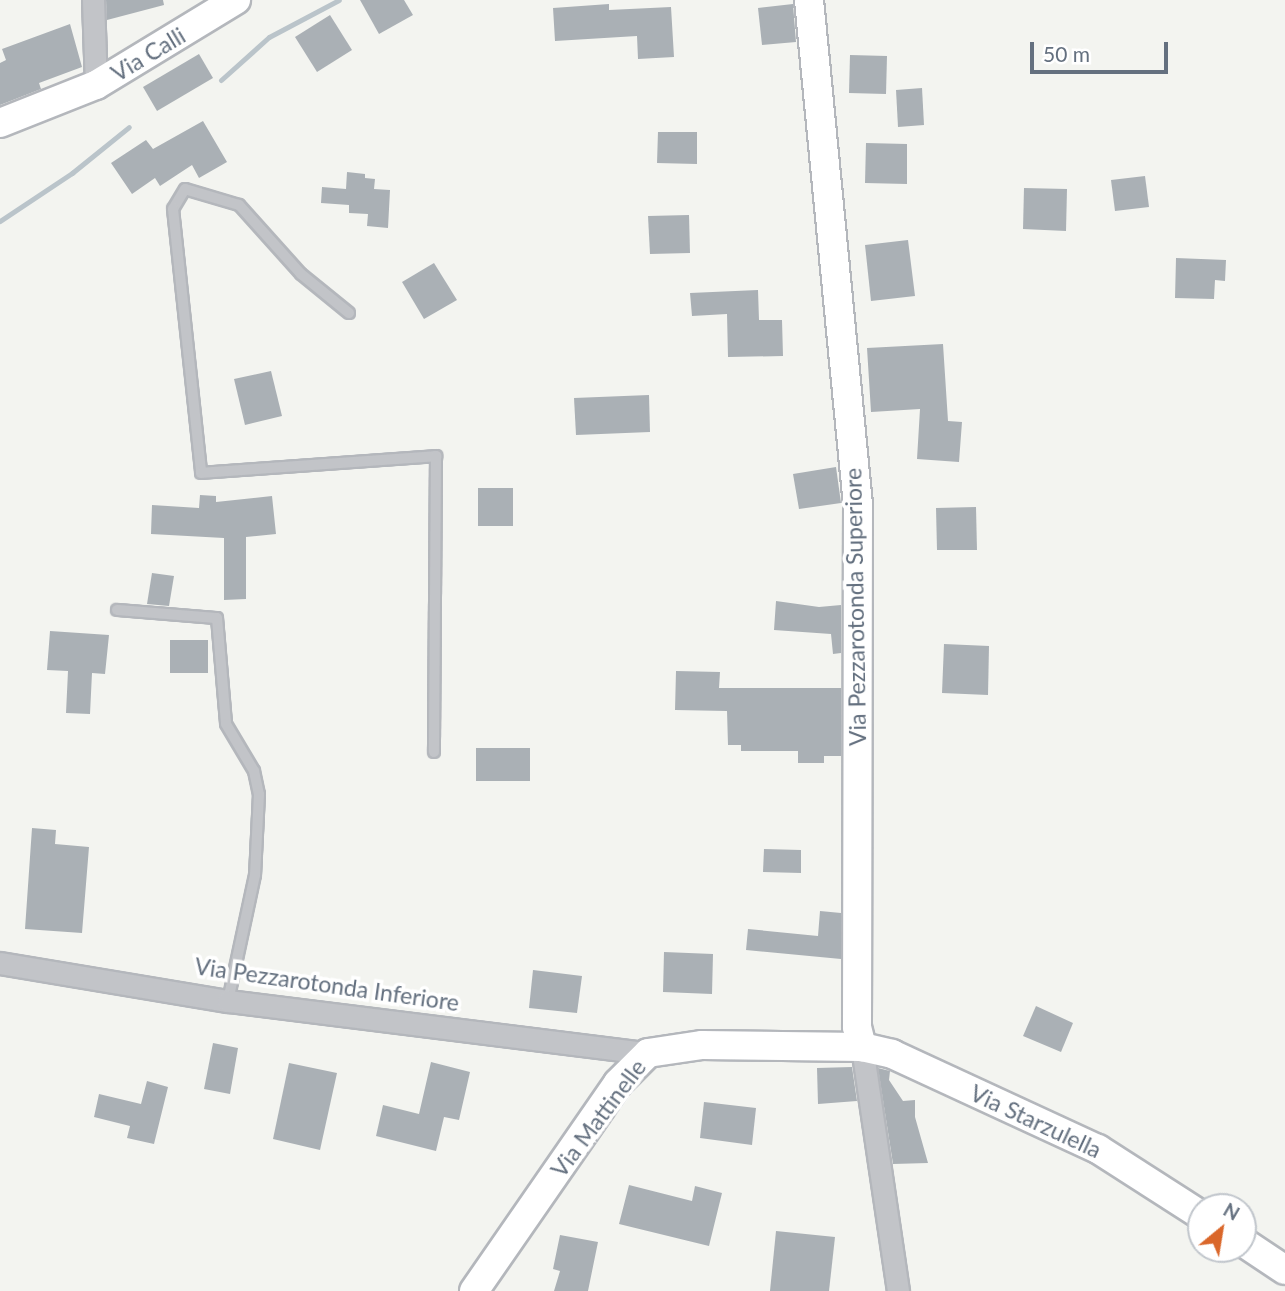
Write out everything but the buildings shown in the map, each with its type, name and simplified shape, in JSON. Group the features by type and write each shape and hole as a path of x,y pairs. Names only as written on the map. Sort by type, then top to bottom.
{"street":[{"name":"Via Calli","path":"93,0 96,85"},
{"name":"Via Calli","path":"0,123 96,85 236,0"},
{"name":"Via Pezzarotonda Superiore","path":"809,0 829,238 858,505 857,1027 862,1046"},
{"name":"Via Pezzarotonda Inferiore","path":"0,963 228,1001 648,1053"},
{"name":"Via Mattinelle","path":"474,1291 618,1083 648,1053 702,1045 862,1046"},
{"name":"Via Starzulella","path":"862,1046 892,1054 1098,1149 1187,1206"},
{"path":"862,1046 898,1291"},
{"path":"1257,1251 1285,1269"}],"lane":[{"path":"349,313 300,274 239,205 186,189 173,209 201,473 436,456 434,751"},
{"path":"117,610 217,618 226,724 254,771 259,794 255,875 228,1001"}],"waterway":[{"path":"221,80 269,37 339,0"},
{"path":"0,221 72,173 129,127"}]}
